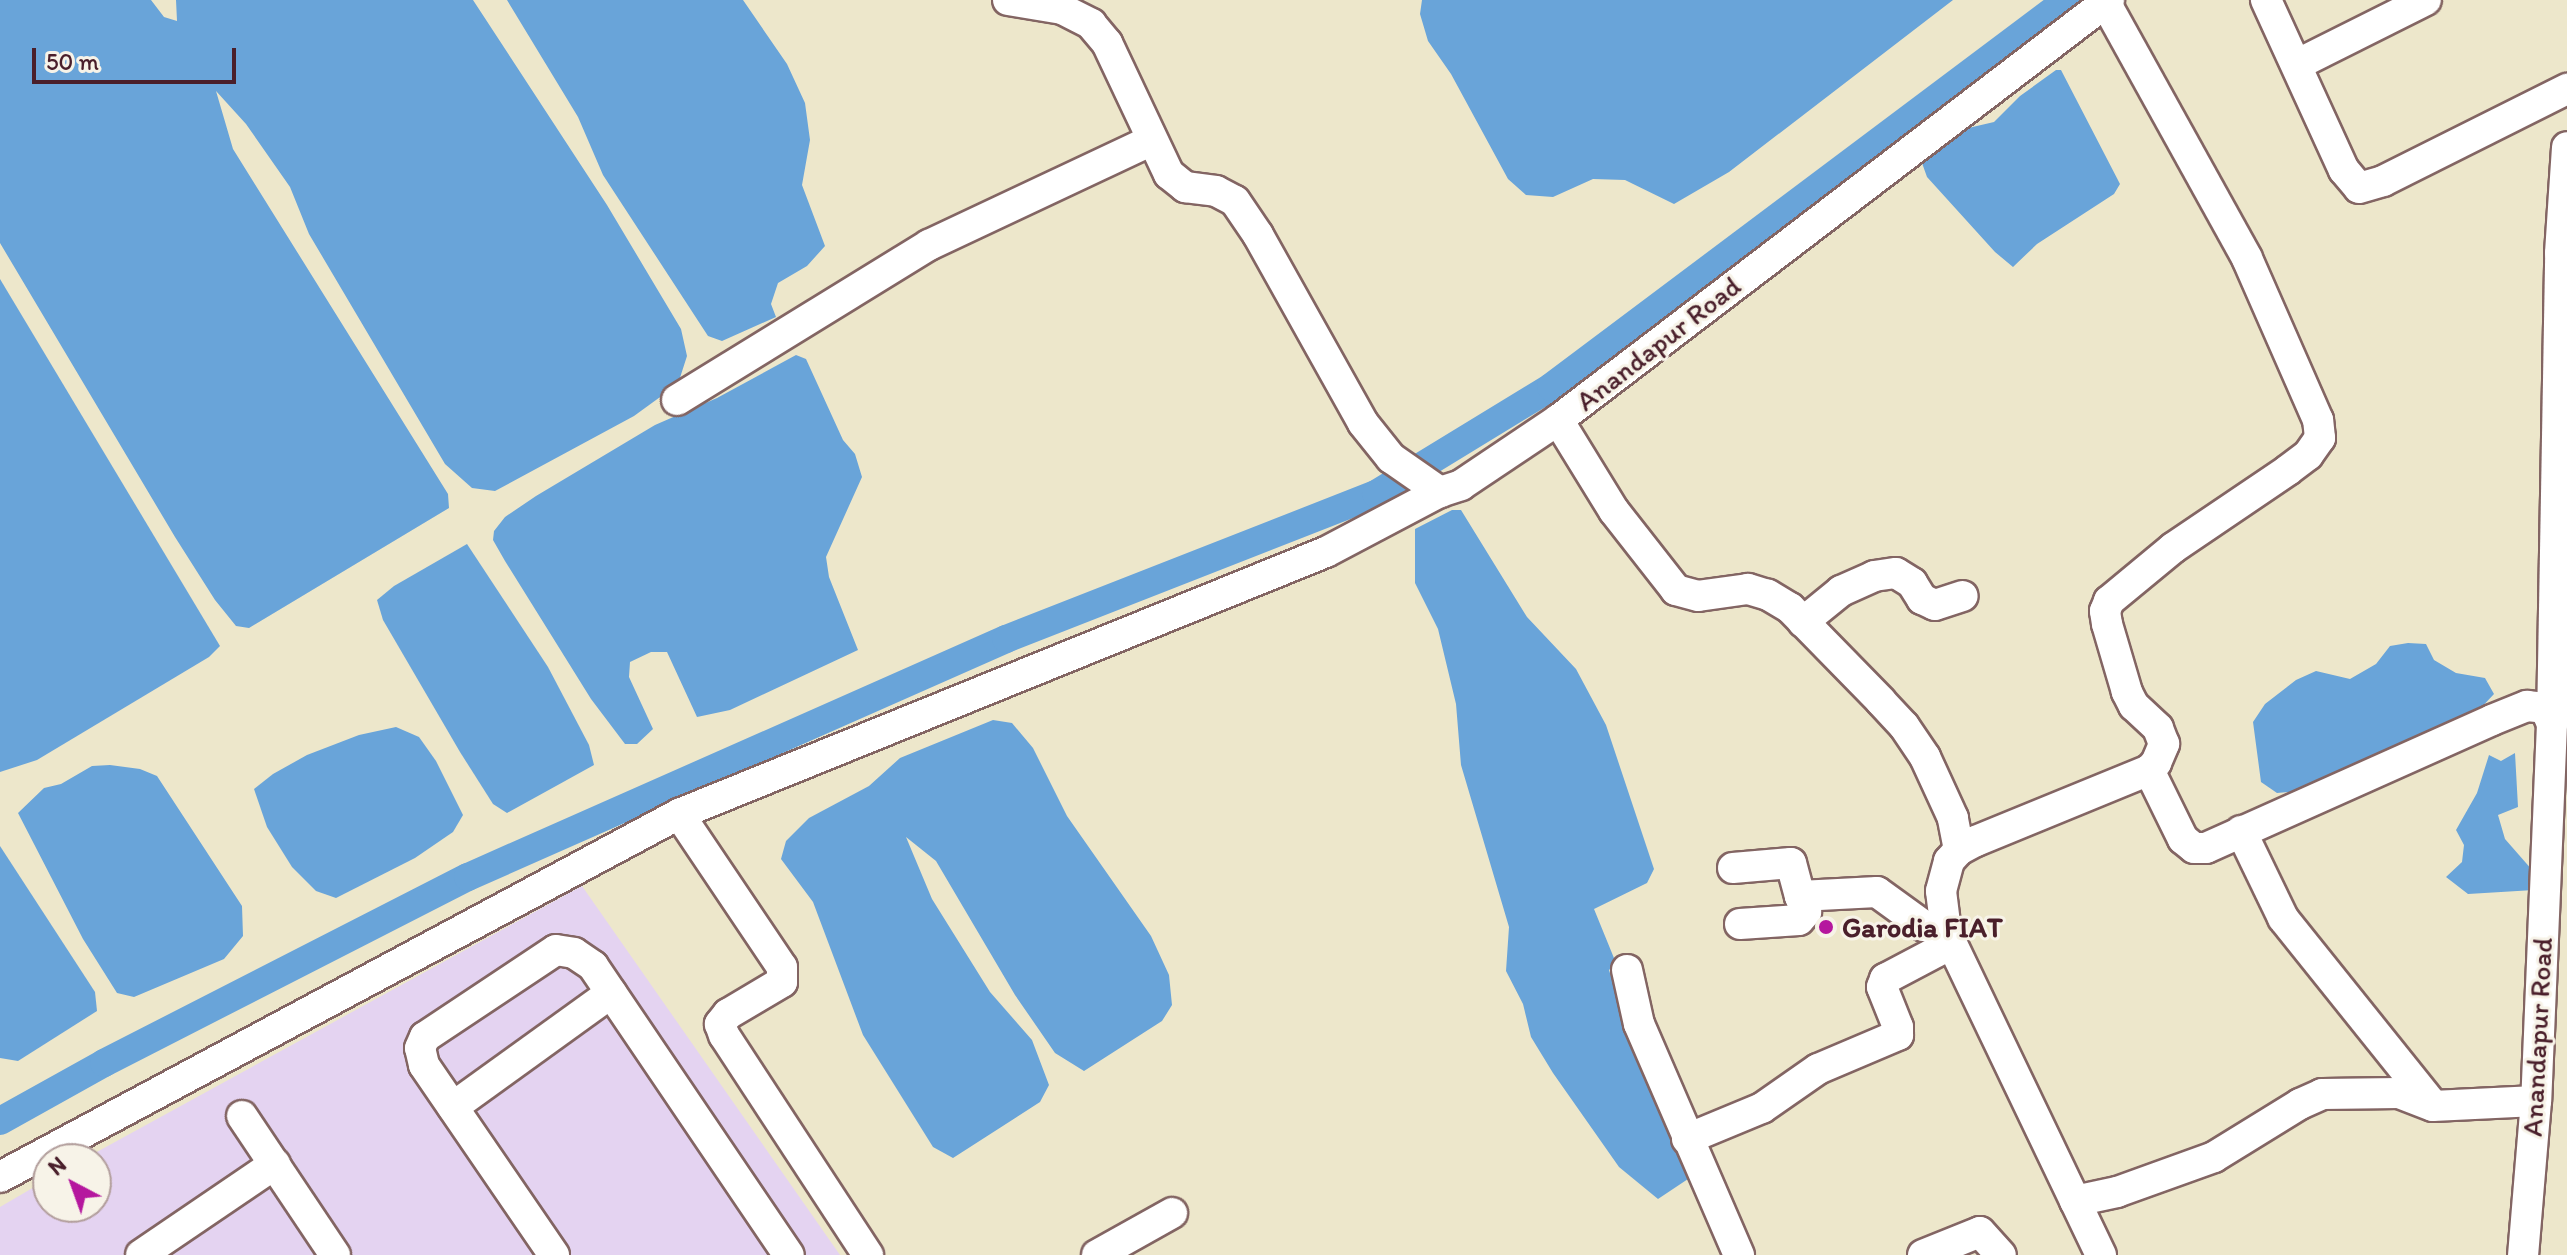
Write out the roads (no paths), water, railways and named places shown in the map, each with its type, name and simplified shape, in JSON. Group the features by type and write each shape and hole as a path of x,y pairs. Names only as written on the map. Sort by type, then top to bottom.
{"street":[{"path":"1008,0 1062,9 1091,24 1107,43 1169,174 1185,187 1216,191 1235,201 1258,235 1363,423 1391,458 1431,486"},
{"path":"2266,0 2344,170 2359,188 2383,181 2567,89"},
{"path":"2298,64 2426,0"},
{"name":"Anandapur Road","path":"1959,850 1953,818 1925,757 1904,726 1803,622 1768,595 1748,589 1698,596 1676,590 1614,511 1558,420 2107,1 2247,258 2318,420 2320,438 2308,455 2173,548 2109,601 2105,611 2107,624 2127,692 2134,706 2158,728 2164,744 2162,756 2149,770"},
{"path":"677,400 929,245 1152,140"},
{"name":"Anandapur Road","path":"2523,1255 2536,1101 2552,724 2558,314 2567,147"},
{"path":"0,1177 679,814 1326,552 1431,486 1461,485 1558,420"},
{"path":"1803,622 1841,591 1874,576 1896,573 1912,583 1922,599 1935,605 1963,596"},
{"path":"2101,1255 1949,938 1941,913 1941,891 1949,861 1959,850 2149,770 2183,839 2194,848 2206,848 2527,706 2545,708 2552,724"},
{"path":"679,814 782,967 782,982 728,1014 720,1024 724,1035 868,1255"},
{"path":"2241,831 2268,891 2291,929 2433,1106"},
{"path":"1733,868 1791,863 1806,912 1799,920 1740,924"},
{"path":"1800,896 1877,892 1924,926 1949,938"},
{"path":"1687,1139 1762,1108 1818,1069 1898,1035 1898,1027 1882,987 1885,979 1949,938"},
{"path":"554,1255 424,1065 420,1048 425,1037 556,950 574,953 593,966 789,1255"},
{"path":"1627,970 1639,1024 1739,1255"},
{"path":"453,1107 611,993"},
{"path":"2075,1201 2117,1192 2214,1157 2300,1104 2322,1094 2399,1093 2433,1106 2536,1101"},
{"path":"242,1116 335,1255"},
{"path":"141,1255 275,1164"},
{"path":"1113,1251 1172,1213"},
{"path":"1923,1255 1980,1232 2001,1255"}],"water":[{"path":"0,0 151,0 164,17 177,21 176,0 473,0 607,205 681,329 687,356 678,384 634,416 495,491 472,488 445,464 309,234 290,187 246,124 216,91 233,149 448,494 449,508 249,628 236,626 215,600 175,537 0,243"},
{"path":"507,0 743,0 787,64 805,103 810,140 802,185 825,246 807,266 778,283 771,304 776,317 722,341 708,336 603,175 578,117"},
{"path":"1422,0 1953,0 1729,172 1674,204 1625,180 1593,179 1553,197 1526,195 1508,179 1451,74 1428,41 1420,14"},
{"path":"2056,70 2061,70 2120,184 2114,194 2037,244 2013,267 1995,252 1927,177 1922,163 1964,129 1994,122 2020,96"},
{"path":"0,279 220,646 209,657 37,760 0,772"},
{"path":"796,355 806,359 843,440 855,454 862,477 826,557 829,577 858,650 730,710 697,717 667,652 651,652 630,662 629,677 653,729 637,744 625,744 591,699 505,561 493,540 494,531 505,517 536,496 655,425 717,398"},
{"path":"1452,510 1461,510 1527,617 1576,669 1606,725 1654,869 1647,883 1594,909 1616,963 1609,970 1628,1030 1694,1175 1658,1199 1619,1167 1553,1073 1531,1037 1523,1004 1506,971 1509,927 1461,765 1456,704 1438,629 1415,583 1415,529"},
{"path":"467,544 548,667 589,745 594,765 507,813 493,804 460,752 383,620 377,600 394,586"},
{"path":"2426,644 2434,660 2456,673 2485,678 2494,694 2477,712 2310,790 2277,793 2261,782 2253,722 2265,704 2296,680 2316,671 2350,679 2376,664 2390,646"},
{"path":"993,720 1012,723 1033,748 1067,816 1151,936 1169,975 1172,1005 1162,1021 1084,1071 1055,1053 1015,995 936,861 906,837 932,899 990,992 1032,1040 1049,1085 1040,1102 953,1158 933,1147 863,1035 813,902 781,859 786,841 809,818 869,786 900,758"},
{"path":"396,727 419,737 436,761 463,815 453,832 415,858 336,898 316,891 292,867 267,827 254,789 307,755 359,735"},
{"path":"2515,753 2518,807 2498,815 2505,839 2533,871 2534,890 2468,894 2446,877 2462,862 2464,845 2456,830 2477,793 2489,755 2501,761"},
{"path":"92,766 140,769 157,776 242,906 243,936 224,959 134,997 117,993 83,939 18,813 44,788 61,784"},
{"path":"0,846 95,992 97,1011 18,1061 0,1058"}],"waterway":[{"path":"0,1121 104,1063 468,877 1006,639 1376,494 1551,387 2067,0"}],"place":[{"name":"Garodia FIAT","path":"1826,927"}]}
